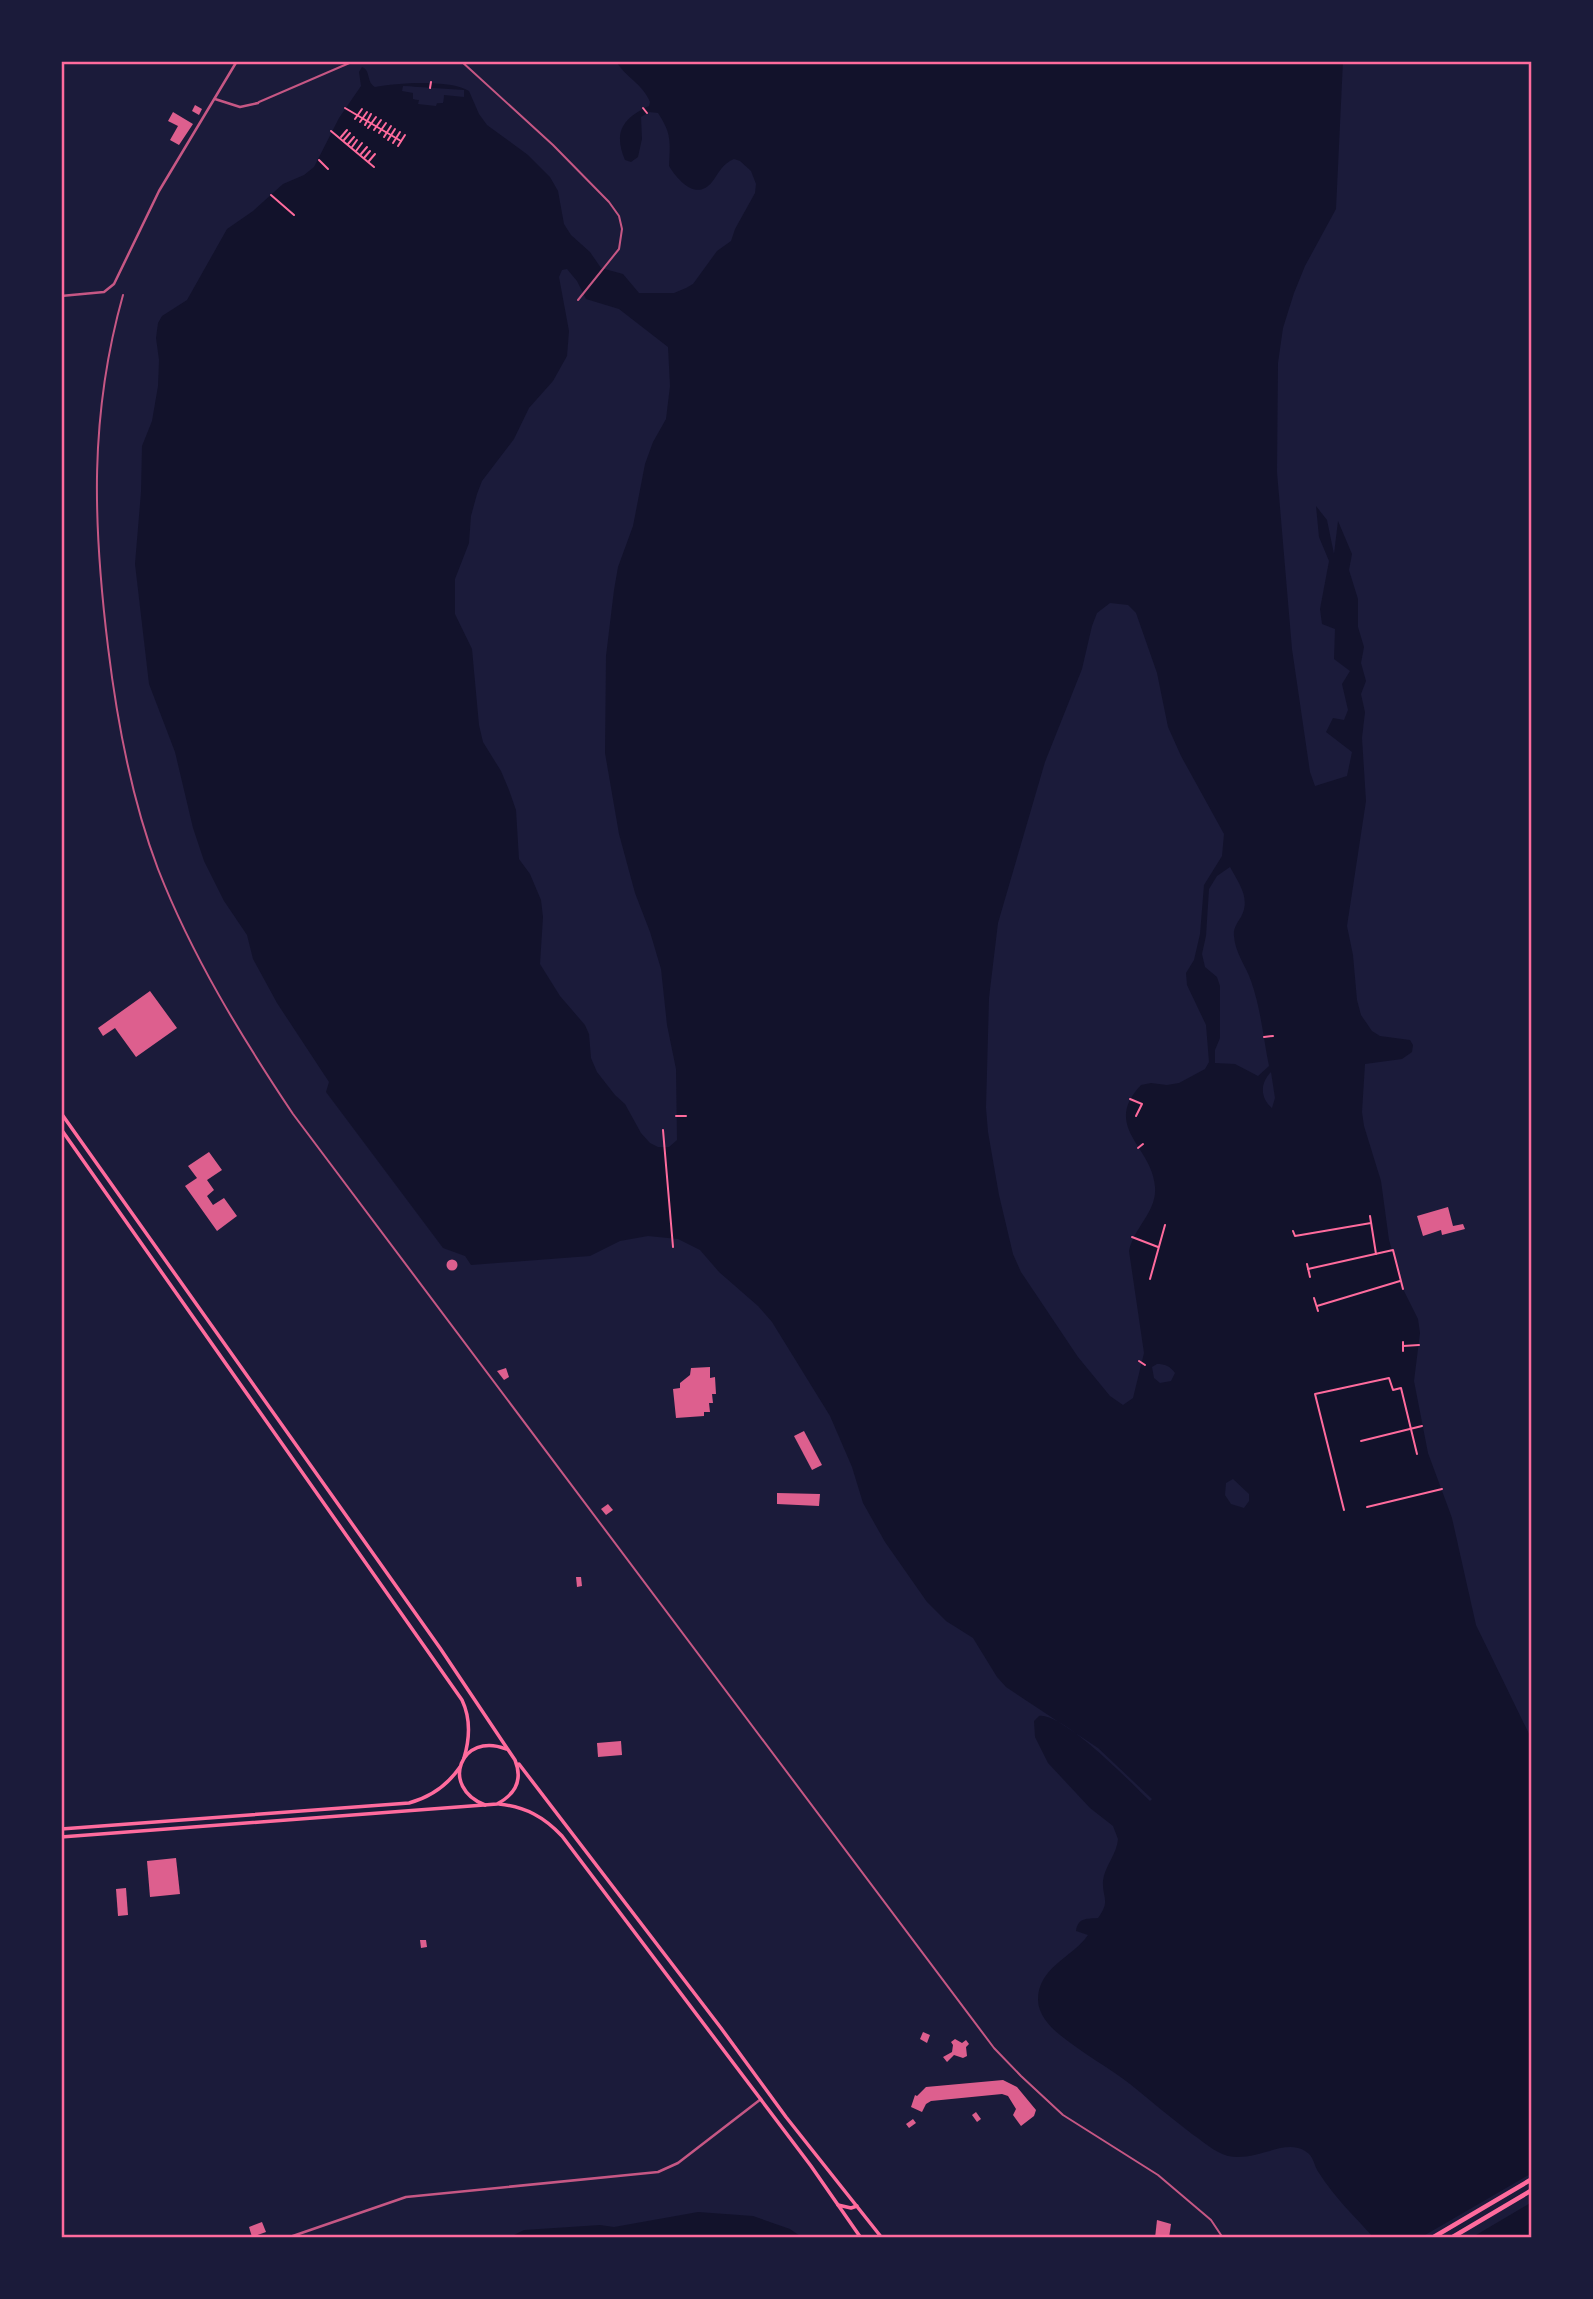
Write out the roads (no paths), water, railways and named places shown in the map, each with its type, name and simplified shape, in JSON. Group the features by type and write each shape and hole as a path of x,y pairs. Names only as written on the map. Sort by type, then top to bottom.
{"main road":[{"path":"61,1113 440,1648 515,1760 721,2028 794,2128 882,2238"},
{"path":"61,1129 463,1700 467,1710 469,1733 464,1758 452,1779 434,1794 409,1803 61,1829"},
{"path":"305,1476 313,1471"},
{"path":"464,1758 479,1746 488,1744 508,1749"},
{"path":"497,1804 512,1794 517,1786 519,1778 515,1760"},
{"path":"460,1767 462,1787 475,1801 486,1805"},
{"path":"61,1837 497,1804 512,1805 533,1812 562,1836 761,2099 861,2238"},
{"path":"712,2035 721,2028"},
{"path":"1432,2238 1532,2179"},
{"path":"1451,2238 1532,2190"},
{"path":"836,2204 846,2208 857,2206"}],"street":[{"path":"61,296 104,292 114,284 159,191 237,61"},
{"path":"215,99 240,107 258,103 354,61"},
{"path":"461,61 553,145 609,202 619,216 621,242 615,256 579,298"},
{"path":"124,295 103,395 95,470 99,563 112,680 138,803 158,868 197,953 231,1018 293,1114 995,2048 1063,2115 1158,2175 1211,2220 1223,2238"},
{"path":"288,2238 379,2204 418,2195 658,2172 678,2163 761,2099"}]}
